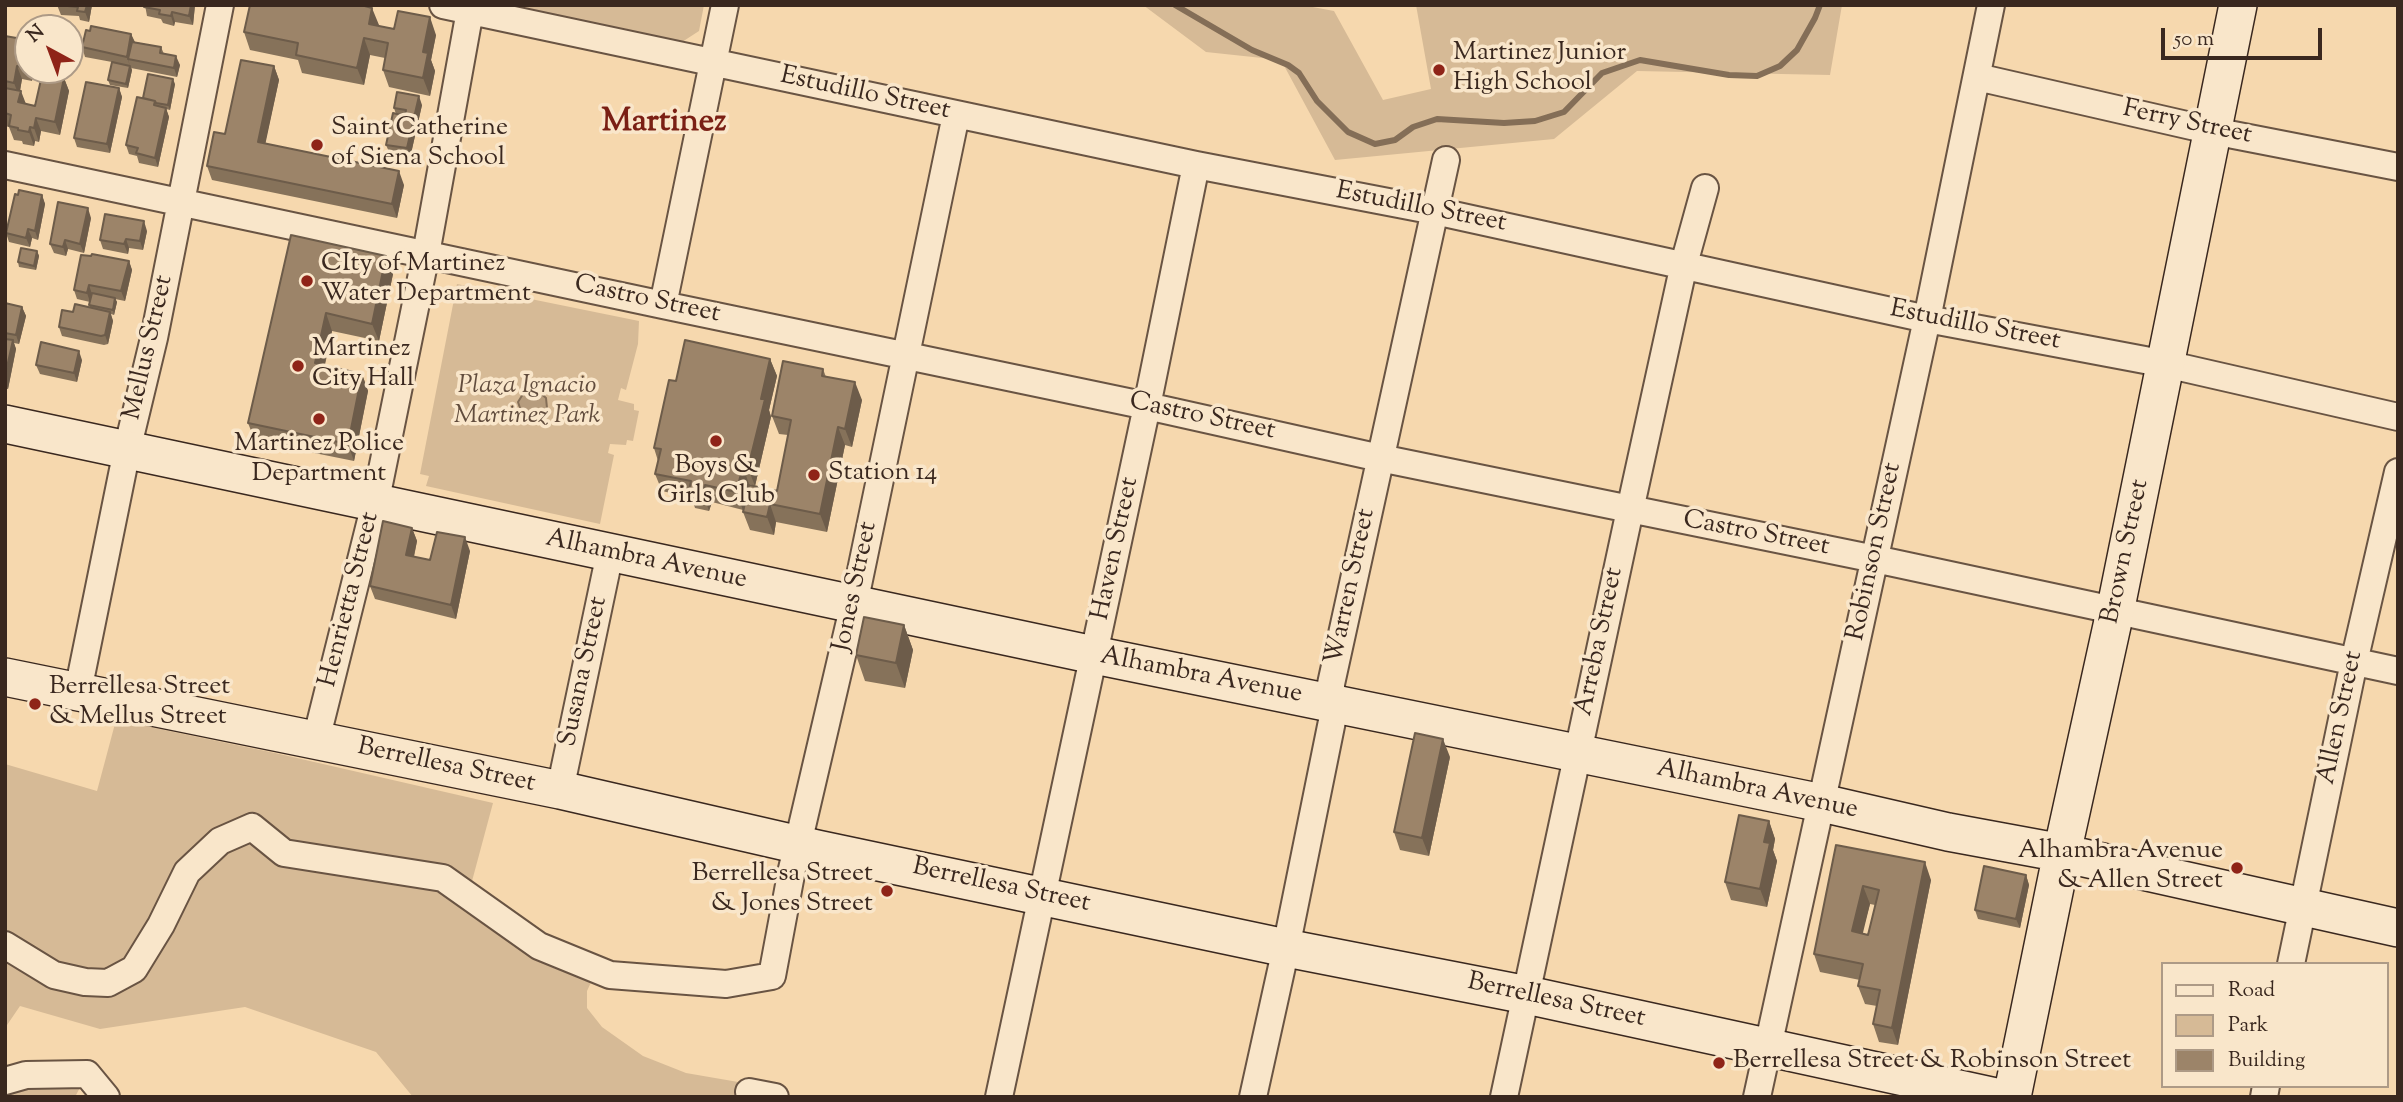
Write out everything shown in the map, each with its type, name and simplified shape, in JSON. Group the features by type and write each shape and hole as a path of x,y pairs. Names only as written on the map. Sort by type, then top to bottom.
{"main road":[{"name":"Brown Street","path":"2012,1097 2115,612 2238,5"},
{"name":"Alhambra Avenue","path":"5,424 1094,655 1822,803 1948,832 2062,853 2398,928"},
{"name":"Berrellesa Street","path":"5,677 560,790 797,845 1286,948 1527,995 1996,1097"}],"street":[{"name":"Mellus Street","path":"78,691 127,450 154,338 220,5"},
{"name":"Estudillo Street","path":"443,5 470,8 1196,165 1435,211 1927,319 2166,364 2398,417"},
{"path":"663,305 726,5"},
{"name":"Robinson Street","path":"1757,1097 1927,319 1991,5"},
{"name":"Henrietta Street","path":"316,740 375,504 426,254 470,8"},
{"name":"Ferry Street","path":"1977,77 2213,131 2398,167"},
{"name":"Jones Street","path":"5,945 54,975 108,984 134,969 161,925 187,872 219,841 252,827 284,853 443,878 539,946 610,975 726,984 772,976 797,845 854,604 956,115"},
{"name":"Warren Street","path":"1252,1097 1286,948 1332,721 1331,684 1446,160"},
{"name":"Castro Street","path":"5,165 1147,405 1380,458 1875,559 2398,671"},
{"name":"Haven Street","path":"999,1097 1196,165"},
{"name":"Arreba Street","path":"1504,1097 1684,264 1705,188"},
{"name":"Allen Street","path":"2291,962 2354,662 2398,472"},
{"name":"Susana Street","path":"560,790 610,553"},
{"path":"5,1080 26,1075 87,1074 106,1097"}],"green space":[{"path":"510,5 704,5 699,31 682,42"},
{"path":"1143,5 1302,5 1334,11 1383,100 1431,89 1416,5 1842,5 1830,75 1637,71 1554,139 1335,160 1281,60 1206,52"},
{"name":"Plaza Ignacio Martinez Park","path":"457,284 639,321 638,344 626,390 621,388 618,400 634,404 634,410 639,411 633,441 627,440 626,445 610,444 608,453 614,455 600,524 426,486 429,476 420,474"},
{"path":"116,720 493,803 468,896 593,978 587,991 587,1008 602,1027 643,1056 686,1073 744,1083 738,1097 413,1097 376,1052 245,1007 100,1029 20,1006 5,1028 5,764 97,791"},
{"path":"87,1074 75,1097 5,1097 5,1081"}],"shaded area":[{"path":"536,389 546,398 547,408 543,415 529,419 522,414 518,402 523,394"}],"building":[{"path":"57,5 87,5 85,12 77,11 78,7"},
{"path":"191,5 189,16 172,12 171,16 159,14 160,10 144,7"},
{"path":"250,5 361,5 372,8 369,24 394,29 398,11 430,17 423,52 428,53 423,78 383,70 388,43 364,38 357,68 296,55 298,43 244,32"},
{"path":"91,26 131,34 127,57 84,47 86,30 90,31"},
{"path":"5,36 14,38 14,83 5,81"},
{"path":"132,42 161,47 160,53 176,56 174,68 128,59"},
{"path":"241,60 274,66 258,142 399,171 392,204 207,166 214,132 225,134"},
{"path":"112,62 130,66 126,84 108,80"},
{"path":"148,74 173,79 168,105 143,98"},
{"path":"86,82 119,88 107,144 74,138"},
{"path":"40,84 63,84 55,122 36,118 34,128 30,127 29,132 9,126 11,115 5,113 5,88 21,91 18,102 35,106"},
{"path":"397,92 419,96 407,148 386,145 393,113 405,116 406,110 394,108"},
{"path":"137,97 155,101 154,105 166,108 155,158 136,153 138,148 126,145"},
{"path":"19,190 42,195 35,231 28,229 26,238 6,233 15,194 18,195"},
{"path":"58,202 88,208 80,244 65,240 63,247 50,244"},
{"path":"105,214 144,221 140,241 126,239 124,244 100,240"},
{"name":"Martinez City Hall","path":"291,235 386,256 372,324 326,313 315,363 362,374 348,444 248,423"},
{"path":"21,248 37,251 34,266 18,262"},
{"path":"92,254 129,261 121,291 89,285 87,293 74,290 81,255"},
{"path":"92,293 115,298 113,310 89,305"},
{"path":"5,303 22,307 16,335 5,333"},
{"path":"75,304 110,312 105,335 59,327 62,310 73,312"},
{"path":"5,339 13,340 5,376"},
{"name":"Boys & Girls Club","path":"685,340 770,359 761,399 765,399 748,468 743,467 736,492 705,485 703,493 689,490 691,481 655,474 661,449 654,448 669,380 676,381"},
{"path":"41,342 79,351 74,373 36,365"},
{"name":"Station 14","path":"783,361 823,369 822,376 855,382 845,429 838,427 820,514 770,504 767,517 743,512 749,485 777,491 791,420 772,416"},
{"path":"383,521 412,528 406,555 430,560 437,532 465,537 451,605 370,586"},
{"path":"864,617 904,625 896,663 856,655"},
{"path":"1415,733 1443,739 1422,838 1394,832"},
{"path":"1739,815 1769,821 1764,842 1770,843 1760,889 1725,882"},
{"path":"1836,845 1925,862 1892,1028 1873,1024 1880,990 1858,986 1863,964 1814,954","holes":["1863,886 1879,890 1868,935 1852,931"]},
{"path":"1984,866 2026,875 2016,919 1975,910"}],"waterway":[{"path":"1175,5 1252,50 1288,65 1299,73 1317,101 1348,132 1375,144 1395,140 1413,127 1437,119 1504,123 1535,121 1564,112 1602,73 1640,60 1729,75 1757,76 1780,66 1797,50 1820,5"}],"place":[{"name":"Martinez Junior High School","path":"1439,70"},
{"name":"Saint Catherine of Siena School","path":"317,145"},
{"name":"CIty of Martinez Water Department","path":"307,281"},
{"name":"Martinez City Hall","path":"298,366"},
{"name":"Martinez Police Department","path":"319,419"},
{"name":"Boys & Girls Club","path":"716,441"},
{"name":"Station 14","path":"814,475"},
{"name":"Berrellesa Street & Mellus Street","path":"35,704"},
{"name":"Alhambra Avenue & Allen Street","path":"2237,868"},
{"name":"Berrellesa Street & Jones Street","path":"887,891"},
{"name":"Berrellesa Street & Robinson Street","path":"1719,1063"}],"district":[{"name":"Martinez","path":"664,124"}]}
